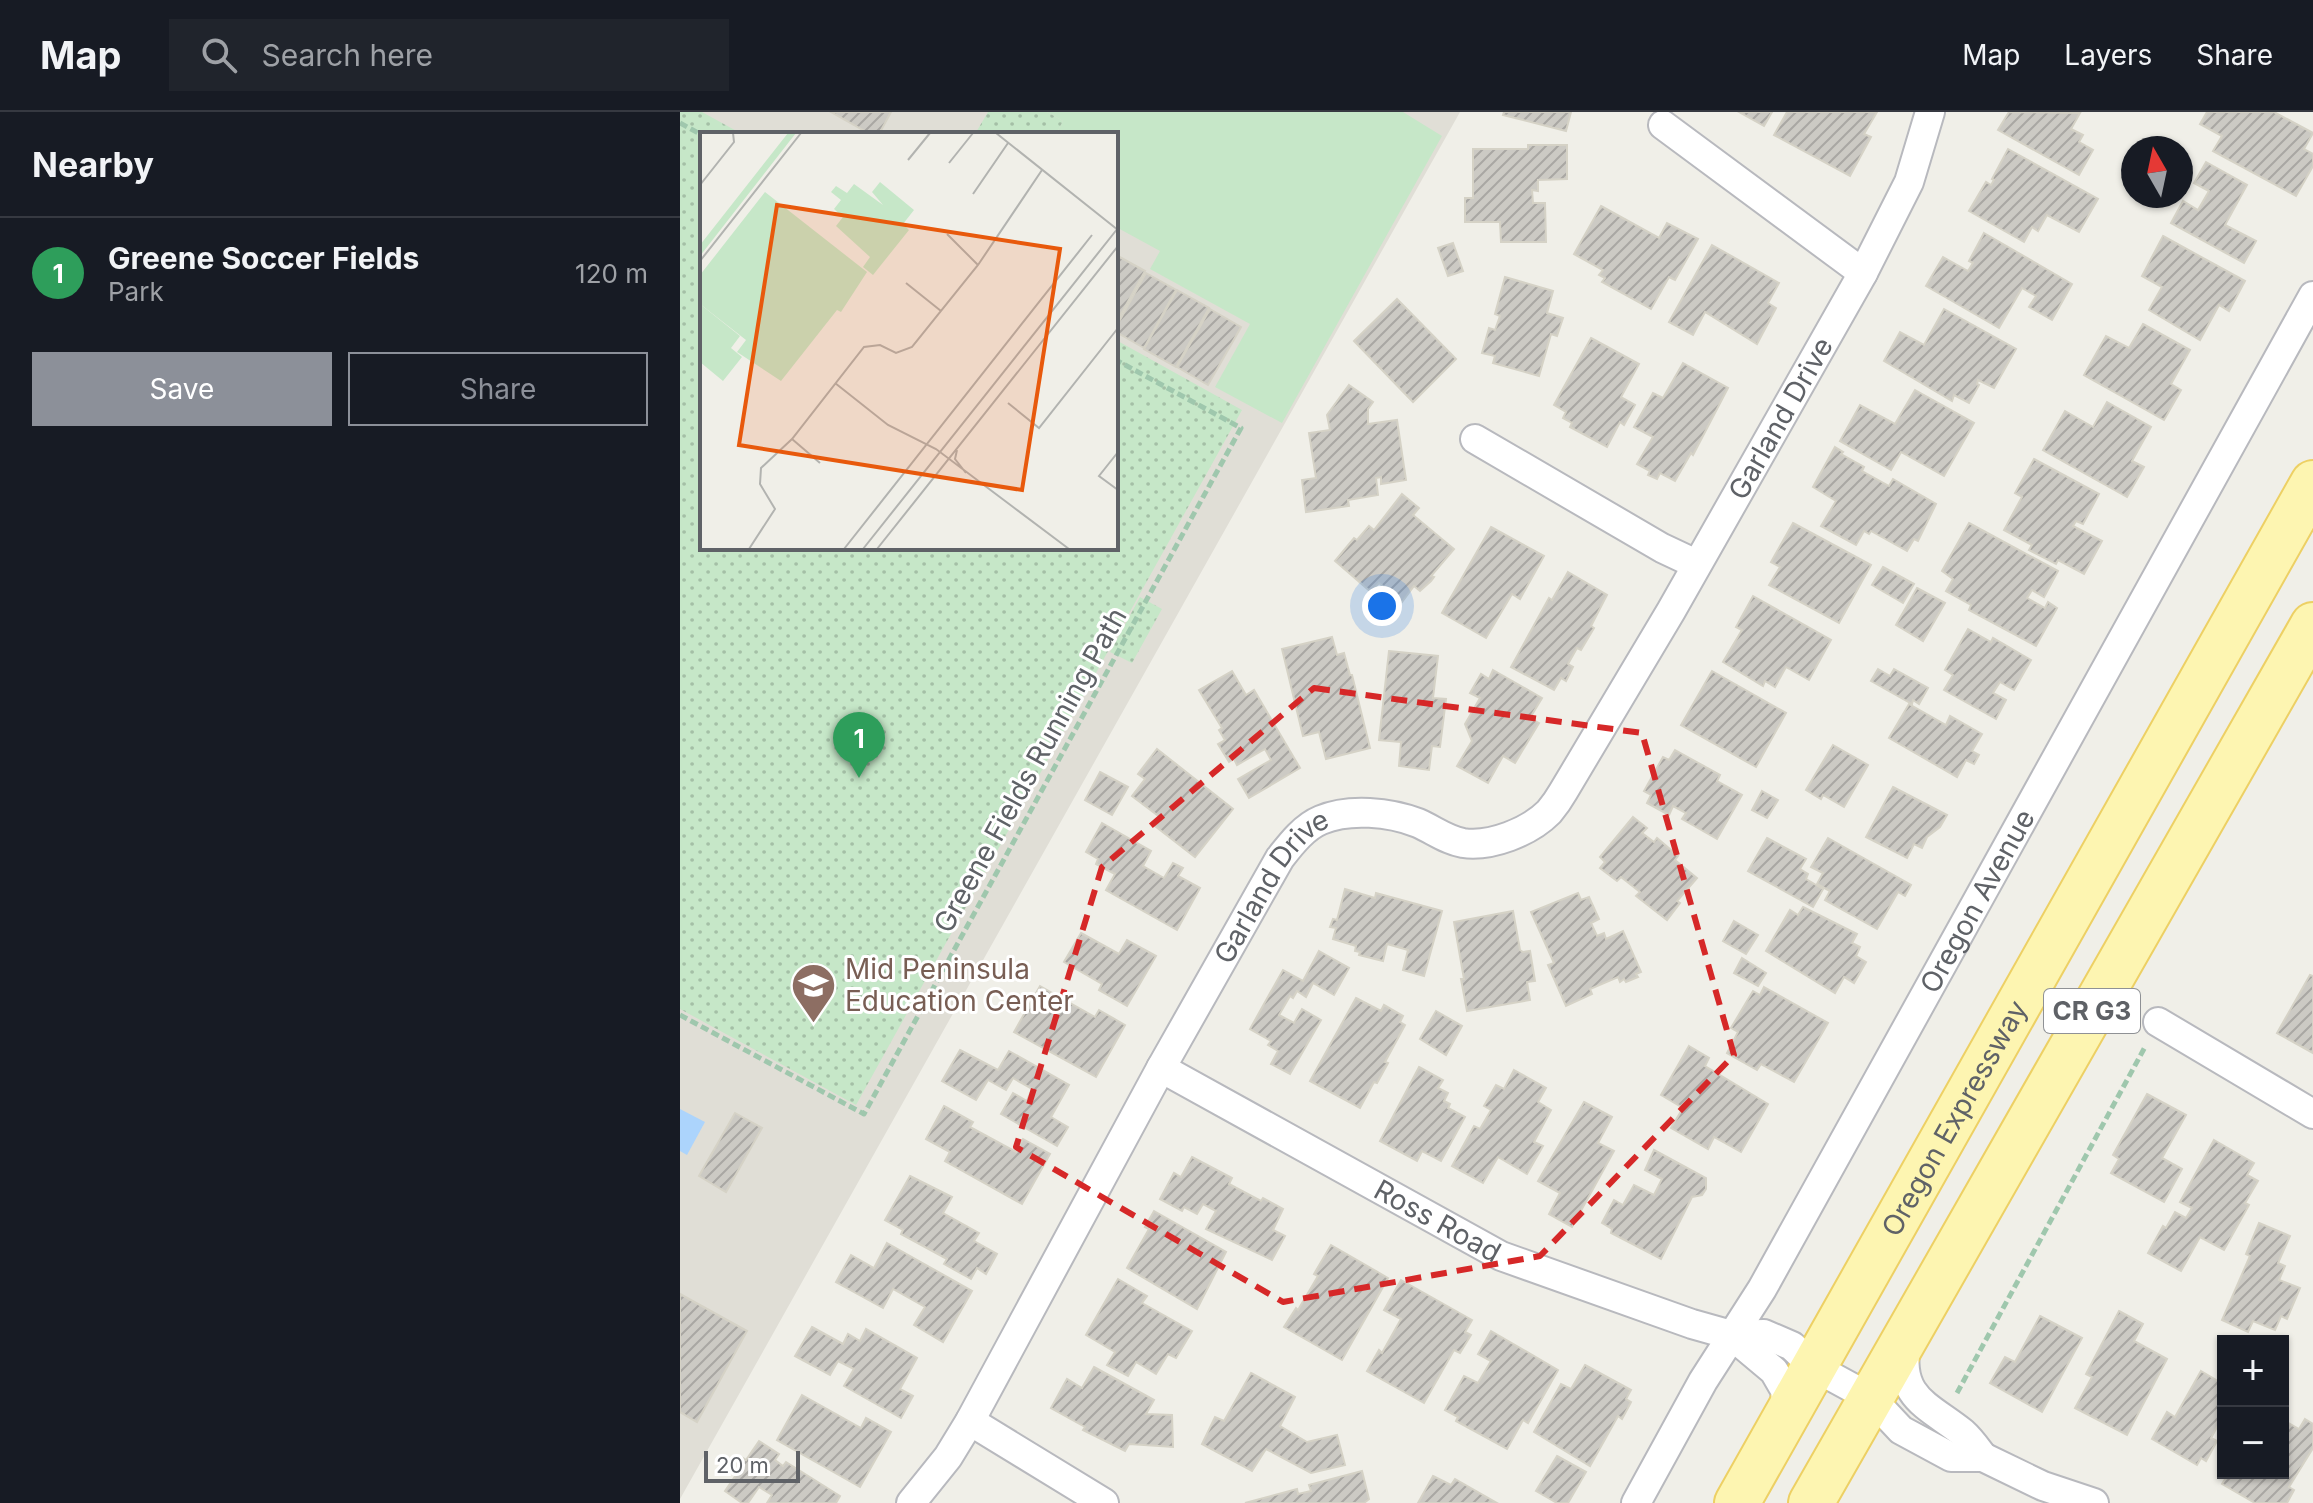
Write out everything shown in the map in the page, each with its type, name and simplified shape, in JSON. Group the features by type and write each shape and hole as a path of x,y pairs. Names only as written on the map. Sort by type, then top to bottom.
{"main road":[{"name":"Oregon Expressway","path":"1737,1503 2313,483"},
{"name":"CR G3","path":"1811,1503 2313,625"}],"street":[{"name":"Garland Drive","path":"911,1503 948,1457 970,1421 1161,1068 1280,858 1296,839 1320,821 1350,814 1383,814 1418,823 1453,840 1480,843 1512,835 1548,813 1571,779 1863,273 1909,182 1930,112"},
{"path":"1663,125 1863,273"},
{"name":"Oregon Avenue","path":"1636,1503 1731,1335 1762,1289 2313,296"},
{"path":"1475,439 1662,548 1696,564"},
{"path":"2158,1022 2313,1114"},
{"name":"Ross Road","path":"1161,1068 1501,1256 1692,1324 1731,1335 1764,1334 1792,1346 1814,1367 1871,1398 1901,1430 1951,1457 1983,1457 2043,1486 2094,1503"},
{"path":"1908,1333 1903,1361 1909,1389 1923,1405 1965,1435 1983,1457"},
{"name":"Ross Road","path":"1731,1335 1774,1371 1785,1390 1787,1414"},
{"path":"970,1421 1104,1503"}],"path":[{"path":"680,123 700,134"},
{"name":"Greene Fields Running Path","path":"680,1015 864,1114 1241,428 1118,361"},
{"path":"1957,1394 2158,1022"}],"highlighted area":[{"path":"1314,688 1642,733 1734,1055 1540,1256 1283,1302 1016,1147 1102,867"}],"shaded area":[{"name":"Mid Peninsula Education Center","path":"680,112 1460,112 680,1499"}],"green space":[{"path":"680,112 702,112 738,132 700,132 700,550 1118,550 1118,341 1242,410 856,1105 680,1009"},
{"path":"988,112 1047,112 1063,121 1057,132 976,132"},
{"path":"1047,112 1403,112 1442,136 1282,423 1215,387 1250,324 1150,269 1160,251 1118,228 1118,132 1057,132 1063,121"},
{"path":"1140,597 1162,609 1132,663 1110,652"}],"water":[{"path":"680,1109 705,1122 687,1155 680,1151"}],"building":[{"path":"831,112 891,112 880,132 866,132"},
{"path":"1504,112 1571,112 1566,131 1503,115"},
{"path":"1739,112 1772,112 1764,126"},
{"path":"1787,112 1877,112 1864,134 1871,137 1850,176 1774,135"},
{"path":"2009,112 2080,113 2071,129 2083,135 2079,142 2093,150 2079,175 1998,130"},
{"path":"2207,112 2274,112 2313,133 2304,149 2313,154 2313,166 2296,196 2213,151 2222,136 2200,124"},
{"path":"1528,145 1567,145 1567,179 1538,180 1538,191 1532,190 1533,203 1545,203 1546,242 1501,242 1500,222 1465,222 1465,198 1473,198 1473,149 1528,149"},
{"path":"2008,149 2098,199 2079,232 2047,215 2038,231 2032,227 2024,242 1969,211 1986,182 1991,185"},
{"path":"2206,162 2247,185 2225,225 2256,241 2244,263 2171,223 2179,208 2193,207 2198,210 2209,191 2194,183"},
{"path":"1601,206 1659,238 1667,223 1698,239 1675,280 1669,277 1651,309 1602,282 1605,278 1599,275 1603,270 1574,254"},
{"path":"1984,233 2072,284 2052,320 2029,307 2036,296 2022,288 1999,328 1926,286 1943,257 1968,271 1973,263 1969,261"},
{"path":"2163,236 2245,281 2229,311 2219,305 2200,340 2149,310 2162,287 2142,276"},
{"path":"1453,243 1463,271 1448,276 1438,248"},
{"path":"1712,245 1779,283 1768,303 1776,308 1757,344 1705,312 1693,335 1669,322"},
{"path":"1118,256 1145,271 1118,319"},
{"path":"1146,273 1176,290 1144,348 1118,333 1118,323"},
{"path":"1505,277 1553,291 1547,313 1563,318 1557,336 1551,334 1539,376 1493,363 1495,356 1482,353 1489,328 1495,330 1500,316 1495,314"},
{"path":"1177,290 1209,308 1176,367 1144,349"},
{"path":"1397,299 1456,359 1413,402 1354,341"},
{"path":"1210,309 1241,327 1208,385 1177,367"},
{"path":"1944,309 2016,349 1994,388 1978,380 1979,385 1969,403 1954,395 1952,401 1884,361 1900,332 1924,345"},
{"path":"2143,324 2190,350 2171,384 2181,390 2164,420 2084,375 2106,336 2129,348"},
{"path":"1591,338 1639,364 1621,397 1635,405 1624,425 1620,422 1607,447 1570,427 1572,423 1563,418 1566,412 1554,405"},
{"path":"1683,363 1728,388 1693,455 1691,453 1675,481 1660,473 1657,479 1637,464 1653,437 1634,427 1653,393 1663,398"},
{"path":"1349,385 1373,402 1368,409 1368,424 1397,420 1406,480 1381,484 1381,477 1376,478 1378,495 1348,500 1349,506 1306,512 1302,480 1316,478 1309,433 1330,430 1327,415"},
{"path":"1915,390 1974,423 1944,476 1901,452 1891,470 1840,441 1860,405 1895,424"},
{"path":"2107,402 2151,427 2132,461 2144,467 2127,497 2043,450 2065,411 2093,427"},
{"path":"1835,447 1864,467 1862,471 1889,486 1893,479 1936,504 1918,541 1914,539 1907,551 1871,531 1869,534 1864,531 1856,545 1821,526 1836,501 1813,487"},
{"path":"2034,459 2099,494 2083,524 2076,521 2073,526 2102,541 2084,574 2058,560 2056,564 2029,550 2032,545 2004,530 2022,497 2015,493"},
{"path":"1402,494 1419,508 1413,515 1454,549 1431,576 1434,577 1431,581 1420,591 1414,586 1402,602 1379,583 1371,592 1335,561 1369,526 1374,530"},
{"path":"1793,523 1871,565 1839,623 1769,585 1780,567 1771,562"},
{"path":"1969,523 2058,571 2044,597 2032,590 2027,598 2045,608 2048,602 2057,608 2036,646 1969,610 1971,605 1946,591 1953,579 1942,571"},
{"path":"1491,527 1544,556 1520,599 1512,594 1486,638 1442,613"},
{"path":"1883,567 1914,584 1903,603 1872,585"},
{"path":"1568,572 1607,595 1591,626 1594,628 1568,664 1573,667 1566,681 1561,678 1554,690 1511,667 1549,598 1552,600"},
{"path":"1917,588 1945,603 1923,641 1896,625"},
{"path":"1753,596 1831,640 1809,680 1786,667 1775,687 1765,681 1763,686 1723,662 1742,630 1736,627"},
{"path":"1968,629 1991,642 1993,638 2031,660 2014,690 2000,682 1993,693 2006,700 1996,719 1944,690 1953,675 1945,670"},
{"path":"1332,637 1337,655 1344,653 1352,675 1370,748 1326,759 1319,732 1303,736 1282,649"},
{"path":"1389,651 1438,656 1433,698 1446,699 1440,747 1432,746 1429,770 1399,766 1401,742 1379,740"},
{"path":"1878,669 1890,676 1894,669 1928,688 1919,704 1913,700 1912,704 1871,681"},
{"path":"1493,670 1542,698 1530,718 1539,723 1515,763 1503,756 1488,783 1457,766 1472,741 1465,724 1480,698 1470,693 1481,674 1489,679"},
{"path":"1232,671 1246,695 1254,690 1300,768 1249,798 1238,779 1271,760 1265,749 1237,765 1234,759 1229,762 1218,744 1225,740 1219,730 1222,728 1199,690"},
{"path":"1712,671 1786,713 1756,767 1681,725"},
{"path":"1909,704 1946,725 1950,716 1982,734 1972,751 1979,755 1974,764 1966,760 1957,777 1889,738"},
{"path":"1833,745 1868,765 1844,807 1806,790"},
{"path":"1157,749 1233,809 1195,857 1155,826 1161,818 1132,796 1145,779 1138,774"},
{"path":"1675,750 1720,775 1717,781 1742,795 1717,839 1682,819 1686,813 1673,806 1669,815 1647,803 1651,795 1644,791 1663,757 1669,760"},
{"path":"1100,772 1128,787 1112,815 1085,800"},
{"path":"1893,787 1947,815 1940,827 1927,837 1922,848 1914,844 1907,858 1866,837"},
{"path":"1762,791 1778,800 1767,818 1752,810"},
{"path":"1633,817 1647,828 1642,833 1654,842 1657,838 1678,856 1675,860 1697,878 1677,901 1680,903 1667,920 1636,896 1640,892 1621,877 1617,881 1600,868 1605,862 1600,857"},
{"path":"1102,823 1151,851 1143,866 1164,878 1173,863 1183,868 1178,876 1200,888 1177,930 1106,890 1115,874 1096,864 1098,859 1086,852"},
{"path":"1767,838 1806,859 1800,869 1808,874 1806,879 1823,889 1813,907 1748,871"},
{"path":"1828,838 1911,885 1905,896 1898,892 1877,929 1825,900 1830,891 1817,884 1823,873 1811,867"},
{"path":"1345,889 1375,898 1376,893 1442,911 1424,976 1403,970 1408,950 1387,944 1383,961 1359,955 1360,952 1355,951 1356,946 1333,939 1336,928 1330,927 1333,919 1337,920"},
{"path":"1578,893 1581,900 1589,897 1599,919 1591,923 1597,936 1604,933 1606,939 1623,931 1641,972 1636,974 1638,977 1626,982 1624,979 1620,982 1618,977 1590,989 1592,994 1566,1006 1548,965 1554,963 1531,912"},
{"path":"1803,907 1857,934 1852,943 1860,947 1856,956 1866,962 1854,983 1844,977 1835,993 1766,951 1790,910 1798,915"},
{"path":"1513,911 1520,950 1530,951 1535,981 1527,982 1530,1000 1467,1011 1454,922"},
{"path":"1734,921 1758,935 1746,954 1723,941"},
{"path":"1081,933 1119,954 1127,940 1156,956 1127,1006 1099,990 1102,984 1064,962"},
{"path":"1319,951 1349,968 1334,995 1313,983 1306,997 1297,991 1293,998 1290,996 1279,1015 1294,1023 1302,1009 1321,1020 1290,1074 1271,1064 1278,1051 1268,1045 1271,1041 1250,1029 1283,970 1303,981"},
{"path":"1742,958 1766,973 1758,986 1734,973"},
{"path":"2310,975 2313,976 2313,1053 2277,1033"},
{"path":"1040,986 1095,1017 1099,1010 1125,1025 1096,1077 1014,1032"},
{"path":"1764,987 1828,1023 1794,1082 1761,1064 1757,1070 1727,1053 1738,1032 1731,1028 1753,991 1760,995"},
{"path":"1356,998 1381,1011 1384,1005 1403,1016 1400,1022 1405,1025 1385,1062 1388,1063 1360,1108 1310,1081"},
{"path":"1436,1011 1462,1026 1446,1055 1420,1039"},
{"path":"1689,1046 1709,1058 1705,1066 1768,1104 1741,1152 1714,1137 1708,1149 1671,1128 1683,1108 1661,1095"},
{"path":"960,1050 998,1070 1009,1051 1069,1085 1051,1117 1068,1127 1057,1146 1001,1114 1013,1093 1027,1101 1032,1089 1013,1078 1006,1090 988,1080 976,1100 942,1081"},
{"path":"1419,1067 1443,1080 1438,1088 1448,1093 1444,1101 1450,1104 1448,1108 1465,1117 1441,1161 1422,1151 1417,1161 1380,1141"},
{"path":"1514,1070 1546,1088 1538,1102 1551,1110 1534,1142 1543,1146 1527,1174 1498,1157 1483,1183 1452,1166 1474,1126 1480,1129 1491,1110 1484,1106 1496,1085 1504,1089"},
{"path":"2147,1094 2186,1115 2162,1158 2182,1169 2164,1202 2111,1173 2119,1159 2113,1155"},
{"path":"1584,1102 1612,1117 1598,1143 1614,1151 1572,1227 1549,1214 1560,1193 1538,1181"},
{"path":"944,1106 973,1122 970,1127 1016,1152 1023,1139 1050,1154 1022,1204 945,1161 950,1152 926,1139"},
{"path":"735,1113 762,1128 726,1192 699,1176"},
{"path":"2214,1140 2254,1163 2247,1175 2258,1181 2245,1203 2249,1205 2224,1250 2200,1237 2181,1271 2148,1253 2175,1212 2186,1218 2192,1208 2180,1202"},
{"path":"1654,1150 1706,1178 1706,1189 1702,1195 1692,1197 1661,1259 1611,1233 1612,1229 1602,1223 1614,1200 1623,1205 1634,1185 1654,1195 1662,1179 1645,1170"},
{"path":"1192,1157 1232,1178 1229,1184 1283,1209 1273,1230 1285,1236 1272,1260 1206,1229 1216,1211 1203,1204 1197,1214 1184,1207 1182,1211 1160,1199 1174,1173 1181,1177"},
{"path":"910,1176 952,1197 943,1213 979,1233 974,1241 997,1254 986,1274 977,1268 971,1279 944,1264 947,1259 901,1234 903,1230 885,1220"},
{"path":"1154,1211 1226,1252 1197,1309 1127,1268 1149,1229 1145,1227"},
{"path":"2259,1223 2290,1236 2278,1263 2285,1266 2279,1280 2300,1288 2287,1319 2281,1316 2275,1330 2253,1321 2248,1332 2222,1320 2250,1256 2246,1254"},
{"path":"887,1243 972,1291 943,1342 914,1325 925,1307 893,1289 883,1308 836,1282 851,1255 874,1268"},
{"path":"1331,1245 1388,1278 1342,1360 1284,1327 1318,1276 1314,1274"},
{"path":"1118,1279 1147,1296 1142,1303 1192,1331 1176,1358 1168,1354 1156,1374 1136,1362 1128,1376 1107,1365 1115,1352 1086,1335"},
{"path":"1401,1280 1472,1320 1465,1332 1471,1335 1460,1353 1454,1350 1424,1403 1367,1371 1379,1350 1382,1353 1401,1319 1384,1310"},
{"path":"680,1294 747,1331 697,1422 680,1412"},
{"path":"2119,1311 2143,1324 2134,1341 2167,1359 2127,1435 2075,1408 2092,1377 2086,1374"},
{"path":"2040,1316 2082,1338 2042,1412 1990,1383 2005,1357 2015,1362"},
{"path":"812,1327 843,1344 848,1334 860,1341 866,1329 917,1358 900,1389 913,1396 901,1418 844,1386 854,1369 838,1361 830,1375 795,1356"},
{"path":"1491,1331 1558,1370 1528,1423 1523,1420 1507,1449 1456,1421 1458,1417 1445,1410 1464,1376 1478,1383 1491,1361 1478,1354"},
{"path":"1585,1365 1631,1390 1626,1399 1631,1402 1622,1419 1618,1416 1590,1466 1534,1432 1561,1384 1571,1389"},
{"path":"1094,1367 1154,1400 1146,1414 1172,1415 1173,1447 1129,1444 1125,1451 1083,1430 1085,1427 1051,1408 1067,1379 1082,1388"},
{"path":"2201,1371 2217,1380 2217,1427 2211,1438 2217,1441 2206,1461 2201,1458 2197,1465 2152,1439 2167,1412 2175,1417"},
{"path":"1251,1373 1295,1397 1280,1426 1307,1442 1337,1435 1345,1465 1311,1473 1266,1449 1252,1471 1202,1444 1215,1417 1224,1421"},
{"path":"802,1395 861,1428 866,1418 891,1432 860,1487 777,1440"},
{"path":"2305,1419 2313,1424 2313,1448 2289,1487 2294,1490 2287,1503 2255,1503 2222,1484 2225,1479 2289,1479 2289,1423 2299,1429"},
{"path":"759,1441 779,1454 775,1460 783,1466 786,1462 840,1496 836,1503 767,1503 772,1495 759,1487 748,1503 742,1503 725,1491 740,1469 738,1467 743,1458 746,1460"},
{"path":"1557,1456 1586,1472 1568,1503 1557,1503 1536,1491"},
{"path":"1362,1471 1369,1499 1364,1503 1245,1503 1297,1489 1298,1494 1311,1491 1309,1485"},
{"path":"1433,1476 1451,1485 1455,1479 1497,1503 1418,1503"}],"place":[{"name":"Greene Soccer Fields","path":"859,778"},
{"name":"Mid Peninsula Education Center","path":"814,1024"}]}
